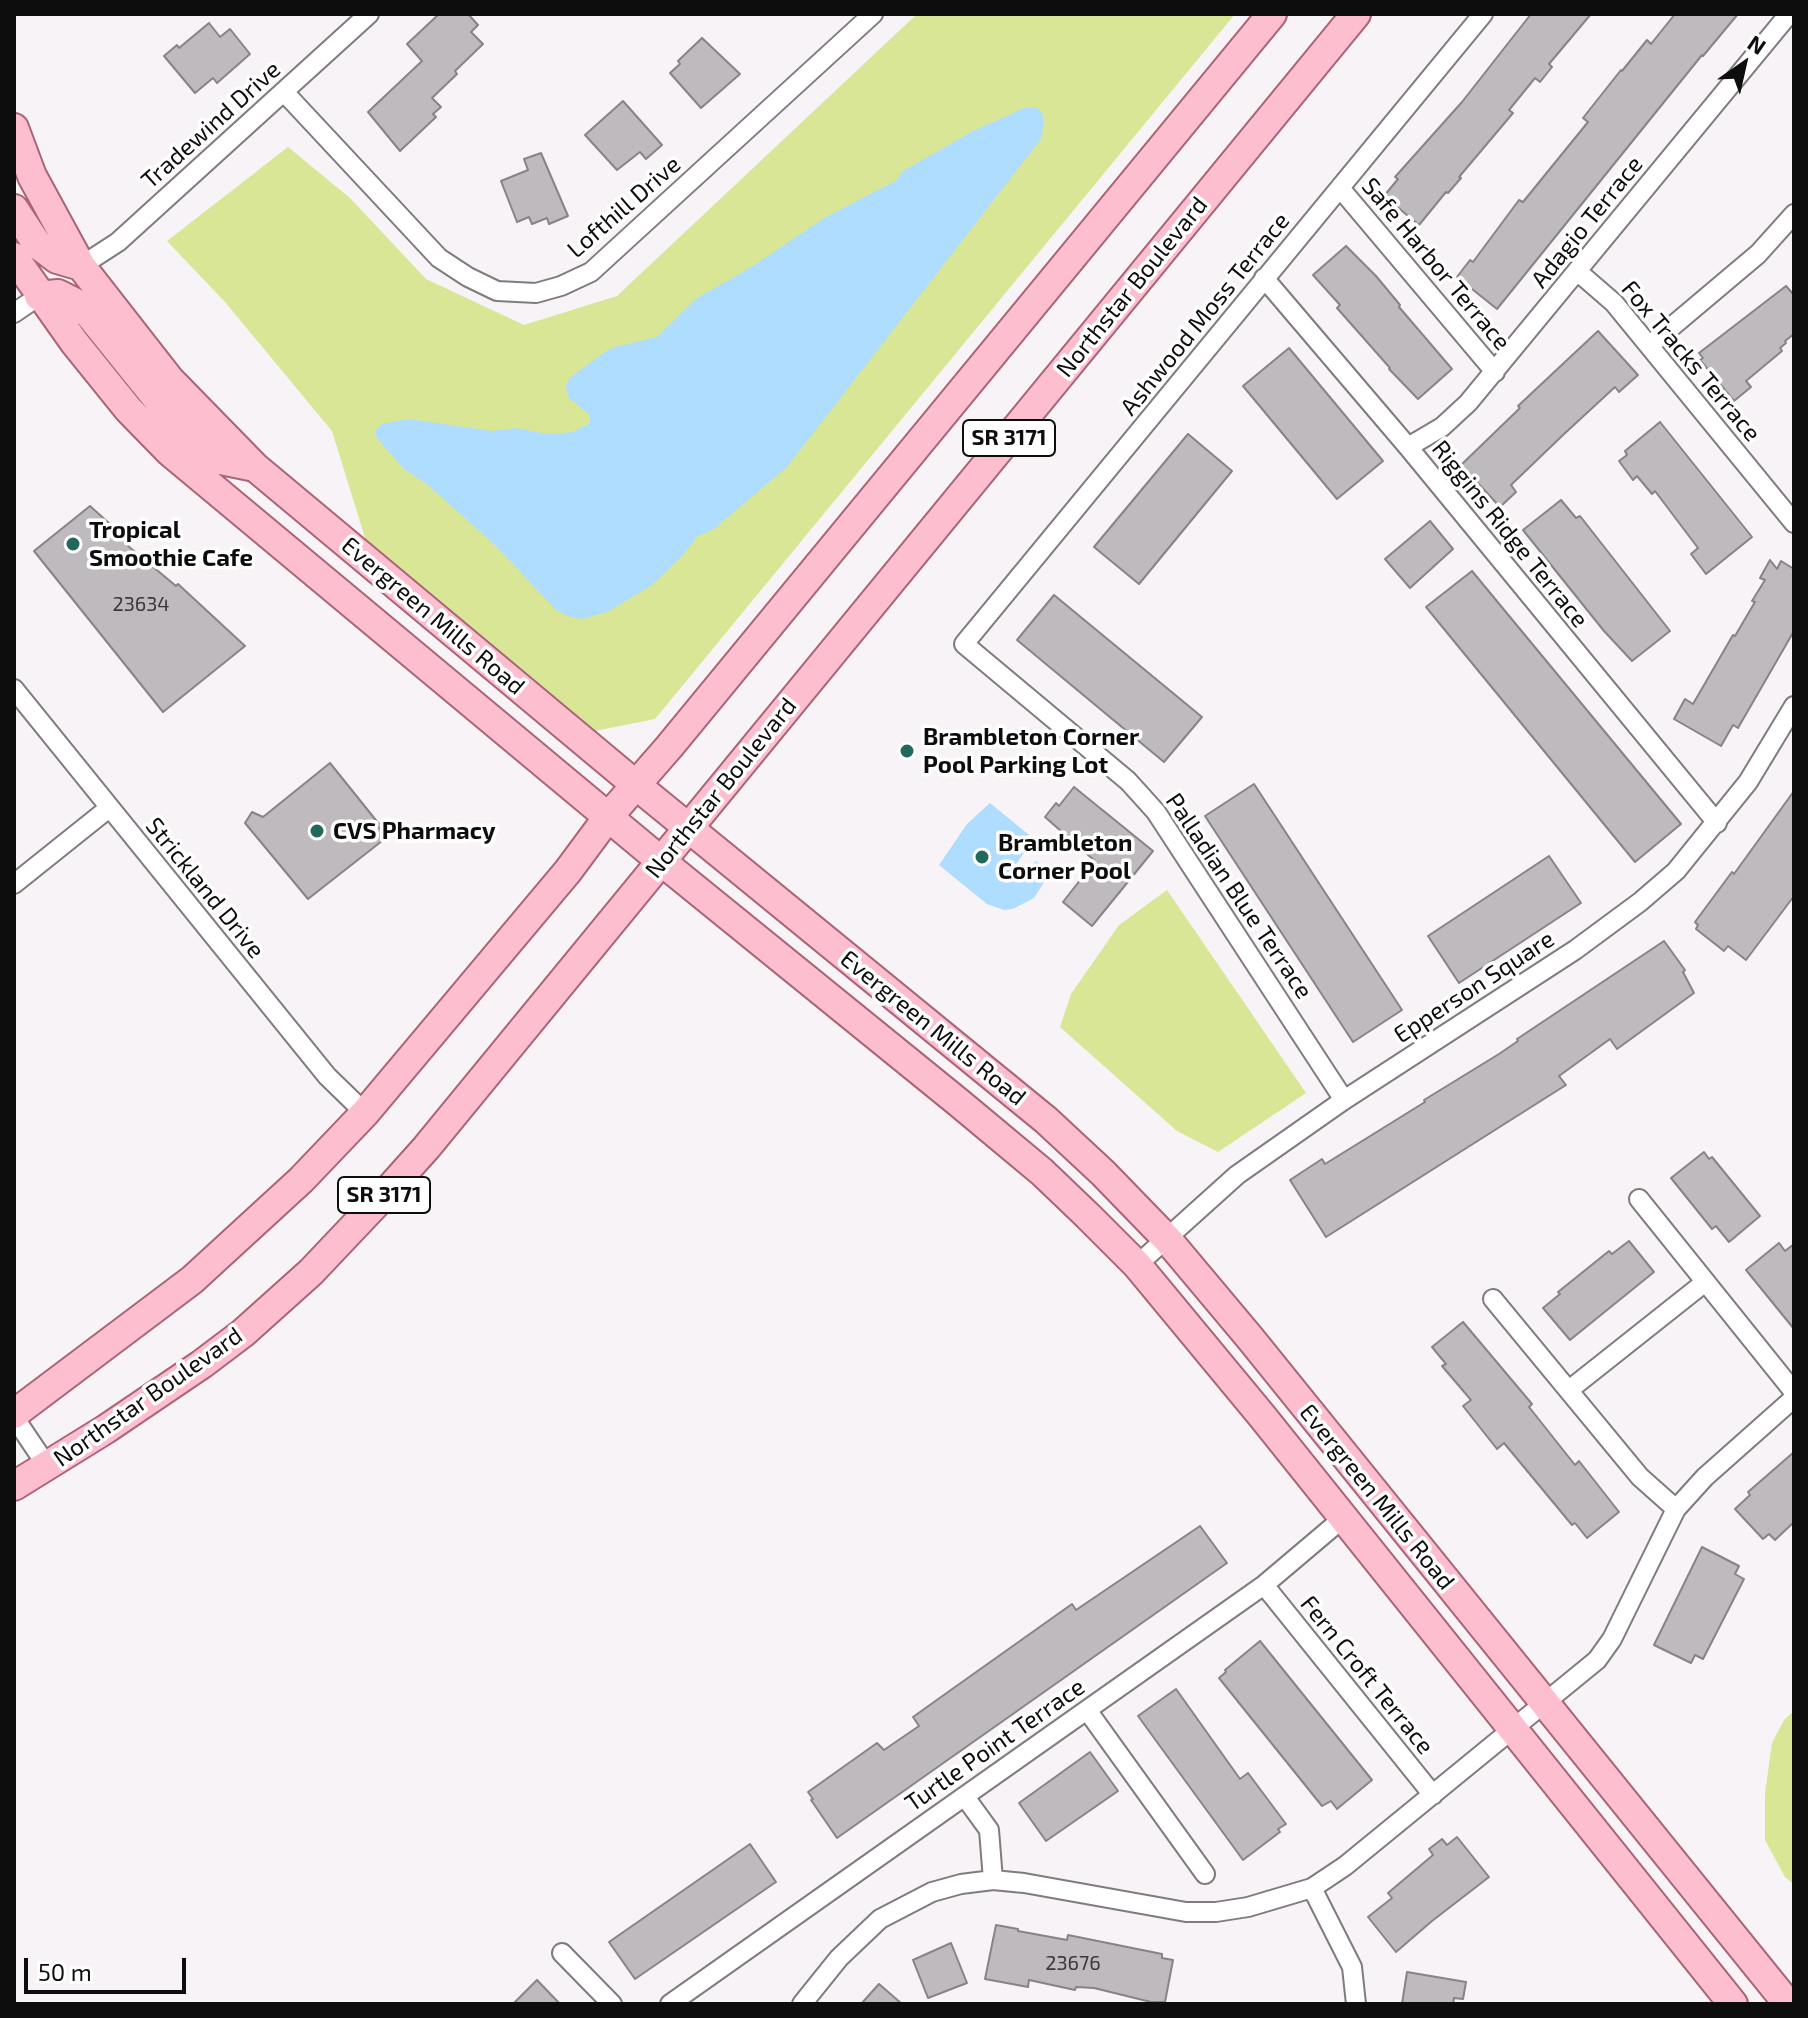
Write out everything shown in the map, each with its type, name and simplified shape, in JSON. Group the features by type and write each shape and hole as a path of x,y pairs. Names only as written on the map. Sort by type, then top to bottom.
{"main road":[{"name":"SR 3171","path":"14,1416 192,1280 301,1180 365,1113 568,871 608,817 1272,14"},
{"name":"Northstar Boulevard","path":"14,1486 202,1364 243,1333 311,1272 426,1148 1356,14"},
{"name":"Evergreen Mills Road","path":"14,128 32,176 81,266 170,380 255,467 636,785 1046,1120 1167,1239 1788,2004"},
{"path":"14,209 37,244 57,259 81,266"},
{"name":"Evergreen Mills Road","path":"14,257 39,296 128,409 170,452 661,861 1042,1172 1137,1265 1733,2004"},
{"path":"39,296 58,294 89,314 163,406 216,459 255,467"}],"street":[{"name":"Tradewind Drive","path":"81,266 118,242 369,14"},
{"name":"Lofthill Drive","path":"284,92 439,258 497,291 536,293 591,272 873,14"},
{"name":"Ashwood Moss Terrace","path":"964,644 1483,14"},
{"name":"Adagio Terrace","path":"1408,447 1442,427 1468,403 1787,26"},
{"name":"Safe Harbor Terrace","path":"1340,188 1495,372"},
{"path":"1650,345 1758,254 1794,214"},
{"name":"Fox Tracks Terrace","path":"1577,271 1614,303 1794,523"},
{"name":"Riggins Ridge Terrace","path":"1264,278 1408,447 1717,823"},
{"path":"14,313 39,296"},
{"name":"Palladian Blue Terrace","path":"964,644 1128,781 1156,812 1344,1100"},
{"name":"Strickland Drive","path":"14,689 327,1076 365,1113"},
{"name":"Epperson Square","path":"1137,1265 1237,1175 1344,1100 1575,950 1640,902 1676,871 1717,823 1748,782 1794,706"},
{"path":"14,884 109,808"},
{"path":"802,2004 839,1958 880,1919 932,1892 993,1880 1186,1912 1216,1912 1248,1907 1312,1888 1345,1866 1597,1660 1626,1611 1676,1509 1705,1477 1794,1395 1639,1199"},
{"path":"1569,1390 1704,1283"},
{"path":"1493,1299 1640,1477 1676,1509"},
{"path":"14,1416 47,1466"},
{"name":"Turtle Point Terrace","path":"670,2004 1264,1585 1342,1519"},
{"name":"Fern Croft Terrace","path":"1264,1585 1433,1795"},
{"path":"1087,1710 1205,1874"},
{"path":"965,1797 989,1830 993,1880"},
{"path":"1312,1888 1352,1967 1356,2004"},
{"path":"562,1953 612,2004"}],"green space":[{"path":"917,14 1235,14 655,719 595,731 366,541 332,431 225,302 167,241 288,147 350,198 426,279 524,325 617,296"},
{"path":"1167,890 1306,1093 1218,1152 1177,1131 1060,1027 1071,994 1119,925"},
{"path":"1794,1711 1794,1884 1785,1877 1765,1840 1765,1793 1772,1743 1784,1720"}],"water":[{"path":"1036,107 1044,121 1041,139 787,467 714,529 698,536 652,585 607,612 582,619 555,609 496,546 428,485 404,469 376,437 376,430 382,424 409,419 492,431 516,428 548,434 573,432 590,423 590,415 568,397 566,385 571,377 605,352 657,337 697,298 753,266 826,217 897,180 903,171 973,131 1024,108"},
{"name":"Brambleton Corner Pool","path":"990,803 1034,839 1044,842 1042,850 1023,854 1007,878 1009,882 1016,880 1036,861 1048,869 1045,881 1034,898 1013,909 1004,910 987,904 939,865 967,824"}],"building":[{"path":"439,14 468,14 478,25 471,32 483,44 432,98 441,107 433,114 436,117 400,151 368,112 422,61 407,44"},
{"path":"1531,14 1591,14 1549,64 1552,67 1540,82 1535,78 1509,110 1513,113 1419,225 1384,196 1398,179 1395,177 1462,102"},
{"path":"1675,14 1738,14 1497,309 1457,277 1470,260 1473,262 1519,200 1523,202 1588,122 1583,118 1621,70 1647,40 1651,44"},
{"path":"209,23 220,37 230,29 250,54 217,83 213,78 195,93 164,56 177,45 179,48"},
{"path":"702,38 740,74 701,108 670,73"},
{"path":"623,101 662,145 646,159 640,152 617,170 585,135"},
{"path":"541,153 568,216 549,224 547,218 532,224 529,217 517,222 501,181 528,170 524,159"},
{"path":"1346,246 1376,276 1452,369 1418,399 1337,308 1340,305 1313,275"},
{"path":"1786,286 1794,295 1794,334 1780,348 1782,351 1746,381 1751,387 1734,401 1700,360 1703,358 1699,353"},
{"path":"1598,331 1638,375 1619,392 1615,387 1563,435 1511,485 1516,492 1500,507 1461,465"},
{"path":"1289,348 1383,461 1337,499 1243,386"},
{"path":"1660,422 1752,537 1706,574 1691,554 1698,548 1655,491 1652,494 1637,476 1633,480 1619,461 1627,455 1625,451"},
{"path":"1188,434 1232,471 1139,584 1094,547"},
{"path":"1561,500 1576,518 1580,516 1670,631 1632,661 1523,530"},
{"path":"90,506 131,543 128,546 176,586 178,584 245,646 163,712 34,551"},
{"path":"1430,521 1453,549 1410,588 1385,559"},
{"path":"1770,560 1777,569 1781,561 1794,569 1794,631 1738,728 1733,725 1721,746 1674,719 1685,699 1693,704 1735,636 1755,602 1752,601 1765,580 1760,578"},
{"path":"1472,571 1681,824 1635,862 1426,607"},
{"path":"1054,595 1202,717 1164,762 1017,640"},
{"name":"CVS Pharmacy","path":"330,763 387,837 308,899 245,823 252,812 263,817"},
{"path":"1254,784 1402,1010 1353,1042 1205,816"},
{"path":"1074,787 1153,851 1092,926 1063,902 1095,861 1045,817 1056,803 1059,806"},
{"path":"1794,791 1794,896 1746,960 1728,946 1724,951 1696,929 1698,925 1695,922"},
{"path":"1549,856 1581,903 1459,983 1428,936"},
{"path":"1664,941 1685,970 1683,972 1694,993 1617,1049 1610,1039 1559,1076 1566,1085 1326,1237 1290,1180 1322,1159 1325,1164 1425,1102"},
{"path":"1704,1152 1709,1159 1712,1157 1760,1216 1729,1242 1716,1226 1712,1229 1671,1178"},
{"path":"1629,1241 1654,1272 1570,1340 1543,1308 1609,1251 1612,1254"},
{"path":"1779,1243 1785,1251 1794,1244 1794,1329 1746,1270"},
{"path":"1463,1322 1532,1404 1529,1407 1575,1465 1579,1461 1619,1512 1587,1538 1575,1523 1572,1525 1504,1443 1497,1449 1463,1406 1471,1400 1442,1366 1446,1364 1432,1347"},
{"path":"1794,1452 1794,1522 1775,1540 1769,1534 1763,1539 1735,1509 1750,1495 1748,1492"},
{"path":"1200,1526 1227,1563 837,1838 808,1792 877,1743 884,1750 919,1726 913,1717 1072,1604 1076,1610"},
{"path":"1702,1547 1739,1566 1735,1574 1744,1579 1703,1659 1695,1655 1691,1663 1654,1645"},
{"path":"1260,1641 1372,1780 1337,1809 1331,1801 1322,1806 1219,1678"},
{"path":"1176,1689 1240,1779 1248,1773 1286,1824 1243,1860 1138,1716"},
{"path":"1090,1752 1118,1791 1046,1841 1019,1803"},
{"path":"1457,1837 1489,1877 1396,1952 1368,1917 1392,1898 1388,1893 1433,1855 1429,1849 1442,1839 1447,1845"},
{"path":"750,1844 776,1882 635,1979 609,1942"},
{"path":"996,1925 1067,1940 1068,1935 1162,1954 1162,1958 1173,1960 1165,2002 1151,2002 1094,1988 1076,1987 1075,1990 1029,1980 1028,1987 985,1979"},
{"path":"951,1943 967,1983 928,1998 913,1960"},
{"path":"1407,1972 1466,1982 1463,1999 1454,1998 1453,2004 1402,2004"},
{"path":"537,1980 560,2004 513,2004"},
{"path":"879,1984 902,2004 861,2004"}],"place":[{"name":"Tropical Smoothie Cafe","path":"73,544"},
{"name":"Brambleton Corner Pool Parking Lot","path":"907,751"},
{"name":"CVS Pharmacy","path":"317,831"},
{"name":"Brambleton Corner Pool","path":"982,857"}]}
